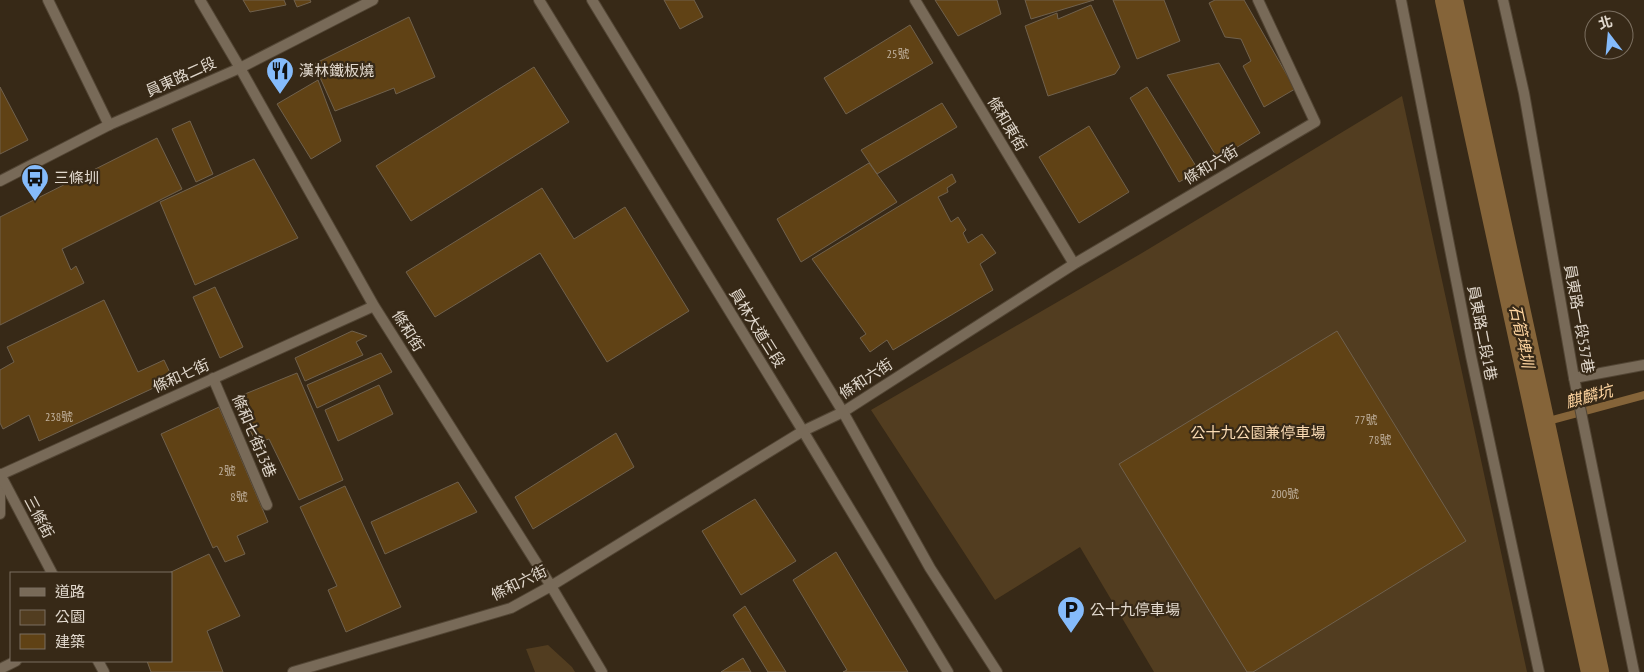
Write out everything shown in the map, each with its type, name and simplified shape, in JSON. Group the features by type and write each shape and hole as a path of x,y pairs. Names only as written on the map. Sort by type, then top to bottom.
{"street":[{"path":"48,0 109,125"},
{"name":"條和街","path":"200,0 374,306 551,586 602,672"},
{"name":"員東路二段","path":"0,181 109,125 240,68 373,0"},
{"name":"員林大道三段","path":"539,0 948,672"},
{"name":"員林大道三段","path":"592,0 842,412 930,568 997,672"},
{"name":"條和東街","path":"915,0 1074,264"},
{"name":"條和六街","path":"293,672 511,608 551,586 803,431 842,412 1074,264 1315,122 1258,0"},
{"name":"員東路二段1巷","path":"1401,0 1471,356 1539,672"},
{"name":"員東路一段537巷","path":"1503,0 1524,93 1574,378 1634,672"},
{"name":"條和七街","path":"0,475 374,306"},
{"path":"1574,378 1644,365"},
{"name":"條和七街13巷","path":"213,378 267,505"},
{"path":"0,475 0,514"},
{"name":"三條街","path":"0,475 51,572"},
{"path":"0,669 14,662"}],"green space":[{"name":"公十九公園兼停車場","path":"1402,96 1527,672 1154,672 1080,547 995,600 871,410 1142,253"},
{"path":"548,645 575,672 535,672 526,649"}],"building":[{"path":"243,0 284,0 286,5 250,12"},
{"path":"294,0 310,0 311,2 297,7"},
{"path":"664,0 694,0 703,17 680,29"},
{"path":"935,0 997,0 1001,14 958,36"},
{"path":"1025,0 1094,0 1031,19"},
{"path":"1113,0 1164,0 1180,41 1137,59"},
{"path":"1215,0 1244,0 1295,89 1264,107 1243,66 1251,61 1241,39 1225,37 1209,3"},
{"path":"1091,5 1120,67 1115,74 1048,96 1025,26 1057,13 1058,19"},
{"path":"409,17 435,77 396,94 394,88 335,111 314,64"},
{"path":"910,25 933,63 846,114 824,78"},
{"path":"1219,63 1260,133 1218,159 1167,75"},
{"path":"534,67 569,122 411,221 376,166"},
{"path":"318,80 341,141 311,159 277,104"},
{"path":"0,87 28,140 0,154"},
{"path":"1147,87 1199,171 1179,182 1130,98"},
{"path":"942,103 957,127 877,174 861,150"},
{"path":"190,121 213,174 196,182 172,129"},
{"path":"1089,126 1129,192 1079,223 1039,157"},
{"path":"157,138 182,189 62,249 71,270 76,266 84,283 0,325 0,217"},
{"path":"254,159 298,238 195,285 160,202"},
{"path":"869,163 897,202 801,262 777,219"},
{"path":"952,174 956,182 947,188 948,192 938,197 951,222 958,217 966,230 963,233 968,243 982,234 996,253 980,264 993,290 893,350 887,340 870,352 860,338 866,334 812,259"},
{"path":"542,188 574,239 625,207 689,311 607,362 540,253 435,317 406,272"},
{"path":"215,287 243,347 220,358 193,297"},
{"path":"104,300 138,372 164,360 173,379 39,441 29,415 3,429 0,423 0,370 14,362 7,347"},
{"path":"352,331 367,336 356,342 363,355 305,381 295,358"},
{"path":"1337,331 1466,541 1253,672 1247,672 1119,464"},
{"path":"381,353 392,372 317,408 307,385"},
{"path":"297,373 343,480 299,500 269,439 256,443 235,398"},
{"path":"379,385 393,414 338,441 325,410"},
{"path":"219,407 268,522 237,536 245,554 225,562 217,546 213,548 161,434"},
{"path":"616,433 634,467 533,529 515,497"},
{"path":"458,482 477,512 385,554 371,522"},
{"path":"345,486 401,607 346,632 328,590 337,586 300,507"},
{"path":"755,499 796,561 741,595 702,531"},
{"path":"836,552 908,672 843,672 847,670 793,580"},
{"path":"209,554 240,616 207,631 223,672 151,672 147,662 172,662 171,572"},
{"path":"745,606 786,672 768,672 733,615"},
{"path":"743,658 751,672 721,672"}],"waterway":[{"name":"石筍埤圳","path":"1449,0 1595,672"},
{"name":"麒麟坑","path":"1541,423 1644,395"}],"place":[{"name":"漢林鐵板燒","path":"280,95"},
{"name":"三條圳","path":"35,202"},
{"name":"公十九停車場","path":"1071,634"}]}
